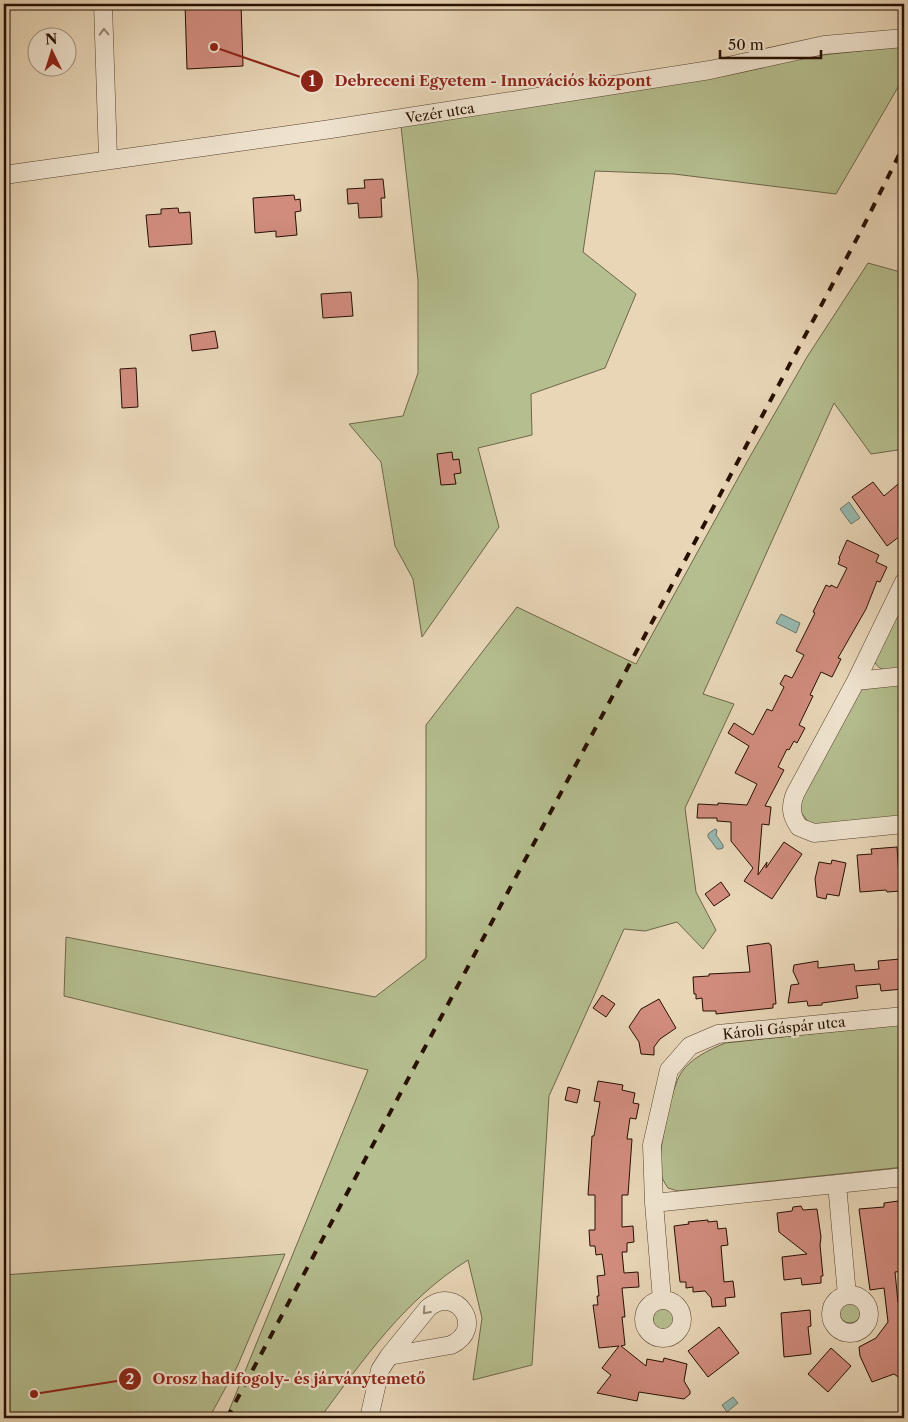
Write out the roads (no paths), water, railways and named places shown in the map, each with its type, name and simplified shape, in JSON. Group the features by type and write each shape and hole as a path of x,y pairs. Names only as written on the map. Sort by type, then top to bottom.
{"street":[{"path":"102,4 108,159"},
{"name":"Vezér utca","path":"4,175 593,89 710,70 824,45 904,38"},
{"path":"904,582 856,681 795,794 792,803 794,820 799,827 814,833 904,824"},
{"path":"856,681 904,676"},
{"name":"Károli Gáspár utca","path":"662,1300 654,1203 652,1145 669,1070 690,1046 718,1034 904,1016"},
{"path":"654,1203 904,1177"},
{"path":"837,1184 847,1295"},
{"path":"369,1418 380,1370 389,1356"}],"water":[{"path":"849,502 860,518 851,524 840,509"},
{"path":"781,614 800,623 796,633 776,623"},
{"path":"715,829 717,830 716,835 723,845 723,848 720,849 717,849 708,837 708,834"},
{"path":"733,1397 738,1403 727,1412 722,1405"}],"railway":[{"path":"227,1418 862,229 904,145"}],"place":[{"name":"Debreceni Egyetem - Innovációs központ","path":"214,47"},
{"name":"Orosz hadifogoly- és járványtemető","path":"34,1394"}]}
